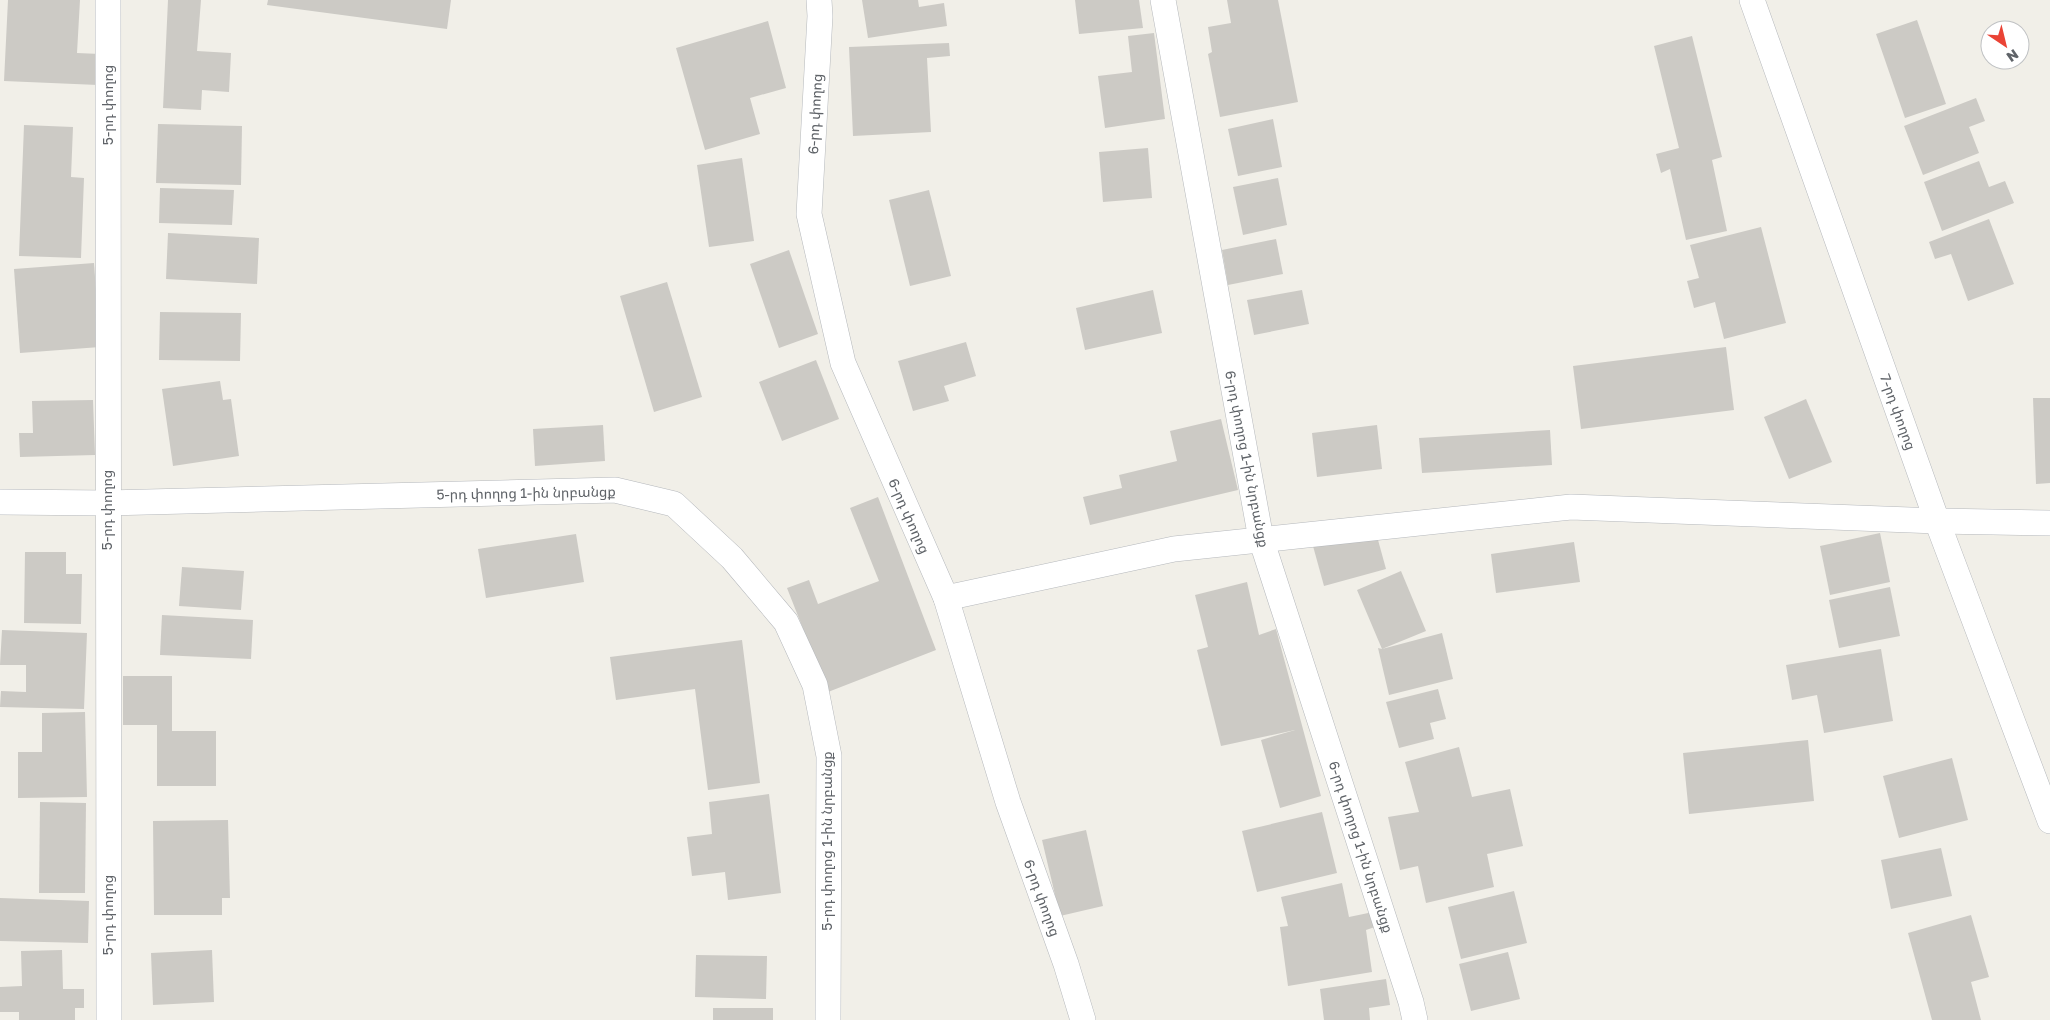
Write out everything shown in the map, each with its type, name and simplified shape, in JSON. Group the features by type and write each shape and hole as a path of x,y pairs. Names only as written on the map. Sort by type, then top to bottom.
{"street":[{"name":"5-րդ փողոց","path":"108,0 109,1020"},
{"name":"6-րդ փողոց","path":"819,0 820,16 809,214 843,363 946,598 1008,802 1066,964 1083,1020"},
{"name":"6-րդ փողոց 1-ին նրբանցք","path":"1163,0 1261,539 1411,1002 1415,1020"},
{"name":"7-րդ փողոց","path":"1752,0 1936,521 2050,822"},
{"name":"5-րդ փողոց 1-ին նրբանցք","path":"0,502 107,503 615,490 674,504 732,558 786,622 815,684 829,756 828,1020"},
{"path":"946,598 1174,549 1571,507 1936,521 2050,523"}],"building":[{"path":"8,0 80,0 77,53 100,54 98,85 4,81"},
{"path":"168,0 201,0 197,51 231,53 229,92 202,90 201,110 163,108"},
{"path":"268,0 451,0 447,29 267,5"},
{"path":"862,0 918,0 919,7 944,3 947,26 868,38"},
{"path":"1075,0 1139,0 1143,28 1079,34"},
{"path":"1227,0 1278,0 1298,102 1220,117 1208,54 1212,52 1208,27 1231,23"},
{"path":"1917,20 1946,104 1905,118 1876,34"},
{"path":"768,21 786,88 750,98 760,134 705,150 676,48"},
{"path":"1154,33 1165,119 1105,128 1098,76 1132,72 1128,36"},
{"path":"1692,36 1722,157 1712,160 1727,231 1686,240 1670,169 1661,173 1656,154 1679,148 1654,46"},
{"path":"949,43 950,56 927,58 931,132 853,136 849,47"},
{"path":"1976,98 1985,121 1969,127 1979,153 1923,175 1904,126"},
{"path":"1273,119 1282,167 1238,176 1228,129"},
{"path":"158,124 242,126 241,185 156,183"},
{"path":"24,125 73,127 71,177 84,178 81,258 19,256"},
{"path":"1148,148 1152,198 1103,202 1099,152"},
{"path":"742,158 754,241 709,247 697,165"},
{"path":"1979,161 1989,187 2005,181 2014,203 1942,231 1924,182"},
{"path":"1278,178 1287,225 1243,235 1233,187"},
{"path":"160,188 234,190 232,225 159,223"},
{"path":"929,190 951,276 910,286 889,200"},
{"path":"1989,219 2014,284 1968,301 1951,254 1935,259 1929,242"},
{"path":"1761,227 1786,323 1724,339 1715,302 1694,308 1687,281 1699,278 1690,245"},
{"path":"168,233 259,238 257,284 166,279"},
{"path":"1276,239 1283,274 1228,285 1222,250"},
{"path":"789,250 818,334 779,348 750,264"},
{"path":"94,263 100,347 20,353 14,269"},
{"path":"667,282 702,397 654,412 620,296"},
{"path":"1153,290 1162,333 1085,350 1076,308"},
{"path":"1302,290 1309,324 1254,335 1247,300"},
{"path":"160,312 241,313 240,361 159,360"},
{"path":"966,342 976,376 944,386 949,401 913,411 898,361"},
{"path":"1726,347 1734,410 1581,429 1573,366"},
{"path":"816,360 839,419 782,441 759,382"},
{"path":"220,381 223,400 231,399 239,456 173,466 162,389"},
{"path":"2033,398 2050,398 2050,483 2036,484"},
{"path":"1806,399 1832,462 1789,479 1764,417"},
{"path":"93,400 95,455 20,457 19,433 33,433 32,401"},
{"path":"1221,419 1238,490 1090,525 1083,497 1122,488 1119,475 1177,461 1170,431"},
{"path":"603,425 605,461 535,466 533,429"},
{"path":"1377,425 1382,469 1317,477 1312,433"},
{"path":"1550,430 1552,465 1422,473 1419,438"},
{"path":"878,497 936,650 828,692 787,588 809,580 818,604 879,581 850,508"},
{"path":"1375,529 1386,569 1324,586 1313,546"},
{"path":"1880,533 1890,582 1830,595 1820,546"},
{"path":"576,534 584,582 486,598 478,549"},
{"path":"1574,542 1580,582 1496,593 1491,554"},
{"path":"25,552 66,552 66,574 82,574 81,624 24,623"},
{"path":"182,567 244,571 241,610 179,606"},
{"path":"1401,571 1426,631 1382,649 1357,590"},
{"path":"1247,582 1259,635 1276,629 1321,796 1280,808 1261,740 1295,730 1221,746 1197,650 1208,647 1195,595"},
{"path":"1890,587 1900,636 1839,648 1829,600"},
{"path":"162,615 253,620 251,659 160,655"},
{"path":"2,630 87,633 84,709 0,707 1,691 26,692 26,665 0,665"},
{"path":"1442,633 1453,679 1389,695 1378,648 1382,649"},
{"path":"742,640 760,783 708,790 695,689 616,700 610,657"},
{"path":"1881,649 1893,721 1824,733 1817,695 1792,700 1786,665"},
{"path":"123,676 172,676 172,731 216,731 216,786 157,786 157,725 123,725"},
{"path":"1438,689 1446,719 1430,723 1434,739 1399,748 1386,702"},
{"path":"85,712 87,797 18,798 18,752 42,752 42,713"},
{"path":"1808,740 1814,801 1689,814 1683,753"},
{"path":"1459,747 1472,797 1510,789 1523,846 1487,854 1494,887 1426,903 1418,866 1400,870 1388,817 1419,812 1405,762"},
{"path":"1952,758 1968,820 1899,838 1883,776"},
{"path":"769,794 781,893 728,900 725,872 692,876 687,837 712,834 709,802"},
{"path":"40,802 86,803 85,893 39,893"},
{"path":"1322,812 1337,873 1257,892 1242,831"},
{"path":"228,820 230,898 222,898 222,915 154,915 153,821"},
{"path":"1086,830 1103,906 1060,916 1042,840"},
{"path":"1941,848 1952,896 1891,909 1881,860"},
{"path":"1342,883 1349,917 1373,912 1378,926 1366,930 1372,972 1288,986 1280,927 1288,926 1281,897"},
{"path":"1514,891 1527,943 1461,959 1448,907"},
{"path":"0,898 89,901 88,943 0,941"},
{"path":"1971,915 1989,977 1971,982 1981,1020 1932,1020 1908,933"},
{"path":"62,950 63,989 84,989 84,1008 75,1008 75,1020 19,1020 19,1012 0,1012 0,987 22,986 21,951"},
{"path":"212,950 214,1002 153,1005 151,953"},
{"path":"1508,952 1520,999 1471,1011 1459,964"},
{"path":"696,955 767,956 766,999 695,997"},
{"path":"1386,979 1390,1005 1369,1008 1370,1020 1324,1020 1320,989"},
{"path":"713,1008 773,1008 773,1020 713,1020"}]}
